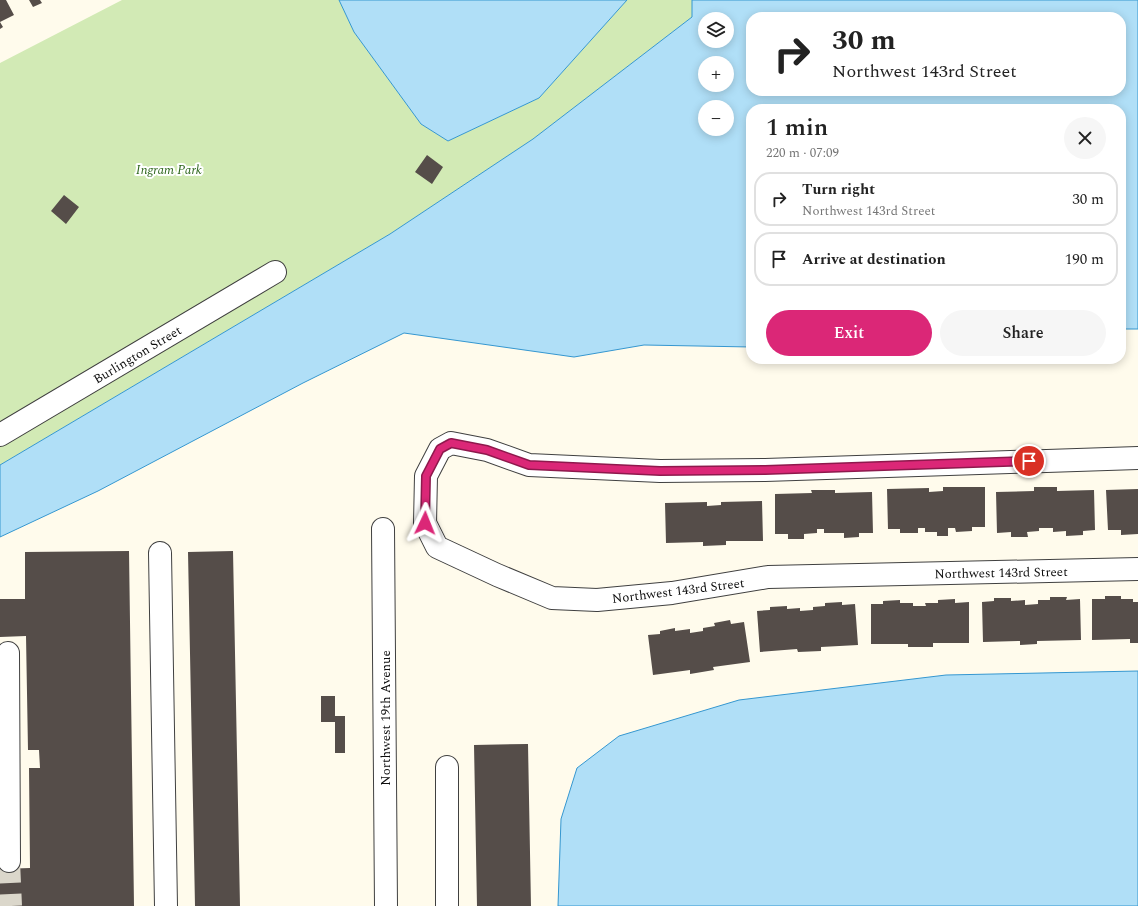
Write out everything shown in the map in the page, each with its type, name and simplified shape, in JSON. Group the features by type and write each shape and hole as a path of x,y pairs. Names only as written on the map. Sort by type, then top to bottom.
{"street":[{"name":"Burlington Street","path":"0,435 275,272"},
{"name":"Northwest 143rd Street","path":"1138,458 765,470 660,471 529,465 487,450 451,443 440,449 426,476 425,523 437,547 497,575 552,598 596,600 672,593 768,577 1138,569"},
{"name":"Northwest 19th Avenue","path":"384,529 386,906"},
{"path":"160,553 166,906"},
{"path":"8,653 10,861"},
{"path":"447,767 447,906"}],"green space":[{"name":"Ingram Park","path":"122,0 339,0 354,32 421,124 448,141 539,98 627,0 692,0 692,17 533,139 390,234 0,465 0,63"}],"water":[{"path":"339,0 627,0 539,98 448,141 421,124 354,32"},
{"path":"692,0 1138,0 1138,329 1126,329 1126,104 746,104 746,347 644,345 574,357 404,333 303,383 98,491 0,537 0,465 390,234 533,139 692,17"},
{"path":"1138,671 1138,906 558,906 561,819 577,768 619,736 739,700 946,675"}],"building":[{"path":"0,0 6,0 14,15 0,22"},
{"path":"29,0 40,0 42,3 33,7"},
{"path":"0,22 3,27 0,29"},
{"path":"427,155 443,167 432,184 415,172"},
{"path":"64,195 79,207 66,224 51,211"},
{"path":"943,487 985,487 985,527 972,527 972,531 956,532 955,528 948,528 948,536 937,536 937,532 925,532 925,528 918,528 918,533 900,533 900,529 888,529 887,489 929,488 929,492 943,491"},
{"path":"1034,487 1057,487 1057,491 1094,490 1095,530 1083,531 1083,535 1066,536 1066,531 1053,532 1053,528 1039,528 1039,531 1027,532 1028,537 1011,537 1011,532 997,533 996,492 1034,491"},
{"path":"1138,489 1138,534 1121,535 1121,530 1108,530 1106,490"},
{"path":"811,490 835,490 835,493 872,492 873,533 859,533 859,537 844,538 844,533 824,533 824,529 817,529 817,533 804,534 804,539 788,539 788,534 775,534 775,494 812,493"},
{"path":"762,501 763,541 726,541 726,545 703,546 703,542 666,543 665,503 707,502 707,506 721,505 721,502"},
{"path":"129,551 134,906 0,906 0,869 30,868 29,768 40,768 39,750 28,750 26,636 0,637 0,599 25,599 25,552"},
{"path":"233,551 240,906 195,906 188,552"},
{"path":"1105,596 1121,596 1121,599 1133,599 1133,602 1138,602 1138,643 1130,643 1130,639 1092,640 1092,599 1105,599"},
{"path":"1050,597 1067,597 1066,600 1080,599 1081,640 1037,641 1037,644 1020,645 1020,641 983,642 982,602 994,601 994,598 1011,598 1011,601 1025,600 1025,605 1038,604 1038,600 1050,600"},
{"path":"955,599 955,603 969,602 969,643 933,643 933,647 908,647 908,644 871,644 871,604 883,604 883,601 900,600 900,603 913,603 913,606 926,606 925,603 938,603 938,600"},
{"path":"842,602 842,605 855,604 858,645 821,647 821,651 798,652 797,649 760,652 757,611 770,610 770,607 787,606 787,609 800,608 800,611 813,610 813,607 825,606 825,603"},
{"path":"730,620 731,624 744,622 750,662 713,667 714,670 690,674 690,670 653,675 648,635 660,634 660,631 675,628 675,631 690,629 690,633 703,631 703,628 715,626 714,623"},
{"path":"321,696 335,696 335,716 345,716 345,753 335,753 335,722 321,722"},
{"path":"528,744 531,906 477,906 474,745"}],"tunnel":[{"path":"9,861 11,906"}],"route":[{"path":"425,523 426,476 440,449 451,443 487,450 529,465 660,471 765,470 1029,461"}]}
